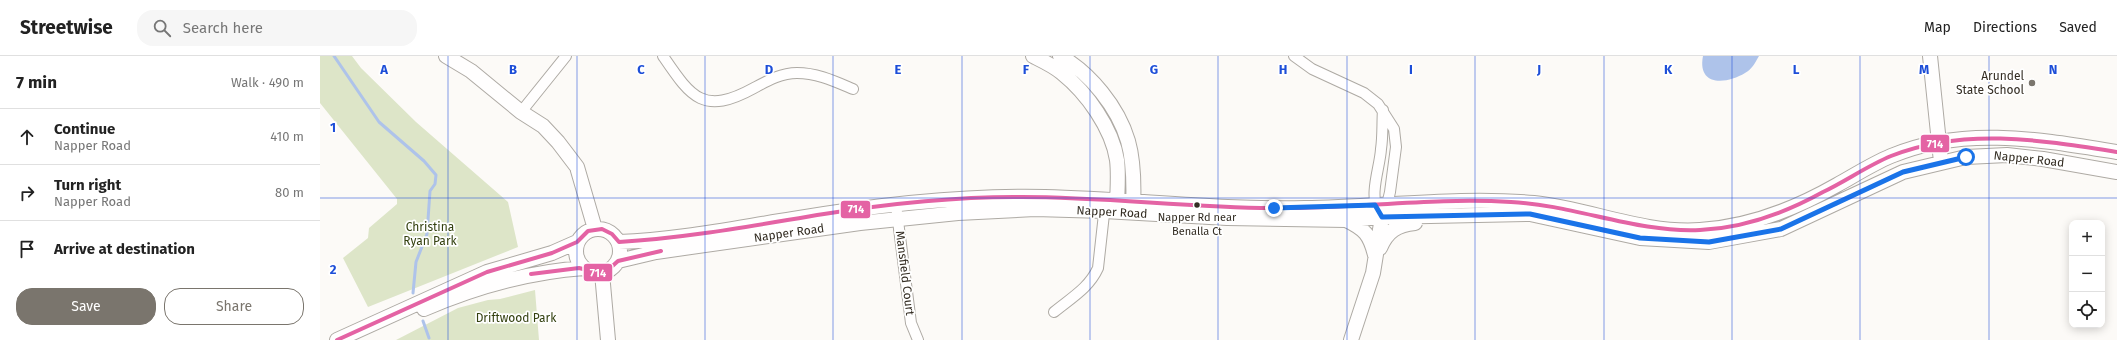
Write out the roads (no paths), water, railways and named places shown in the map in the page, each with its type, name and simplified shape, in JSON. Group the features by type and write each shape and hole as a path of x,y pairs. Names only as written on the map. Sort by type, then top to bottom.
{"main road":[{"path":"446,56 471,71 521,112 543,126 577,167 594,229"},
{"path":"1033,56 1061,72 1076,85 1097,113 1112,144 1117,160 1111,206"},
{"path":"1060,56 1086,75 1099,90 1114,112 1128,140 1132,159 1133,207"},
{"path":"1930,56 1941,162"},
{"name":"Napper Road","path":"619,242 651,241 799,218 896,205 955,199 1026,197 1111,206 1346,220 1382,209 1479,202 1533,203 1571,209 1662,229 1685,231 1734,227 1762,219 1803,203 1889,156 1938,142 1965,138 2015,138 2117,152"},
{"name":"Napper Road","path":"1133,207 1382,209 1475,214 1530,214 1640,238 1709,242 1781,229 1903,172 1941,162 1973,156 2004,154 2117,172"},
{"name":"Napper Road","path":"618,261 663,251 860,223 992,210 1064,209 1111,206"},
{"path":"1352,340 1373,273 1382,209"},
{"path":"1376,257 1384,238 1391,230 1400,225 1460,219 1475,214"},
{"path":"1346,220 1358,226 1368,235 1371,239 1376,257"},
{"path":"337,340 487,272 552,253 577,242 582,235 594,229 602,229 612,234 619,242 620,252 618,261 614,267 602,273 595,273 584,268 550,270 496,283 426,308 356,340"},
{"path":"577,242 576,255 584,268"},
{"path":"602,273 608,340"}],"street":[{"path":"521,112 566,56"},
{"path":"663,56 685,88 703,100 718,101 735,98 772,78 796,73 817,74 853,89"},
{"path":"1294,56 1312,69 1364,93 1378,104 1394,129 1396,146 1382,209"},
{"path":"1382,209 1383,110"},
{"name":"Mansfield Court","path":"896,205 911,323 918,340"},
{"path":"1054,312 1089,284 1094,277 1098,268 1111,206"}],"water":[{"path":"1703,56 1759,56 1753,66 1747,71 1738,77 1722,81 1709,78 1704,73 1702,66"}],"waterway":[{"path":"334,56 379,122 424,161 436,175 435,184 430,191 427,234 416,262 413,293"},
{"path":"423,321 429,338"}],"place":[{"name":"Arundel State School","path":"2032,83"},
{"name":"Napper Rd near Benalla Ct","path":"1197,205"}],"park label":[{"name":"Christina Ryan Park","path":"430,234"},
{"name":"Driftwood Park","path":"516,318"}]}
